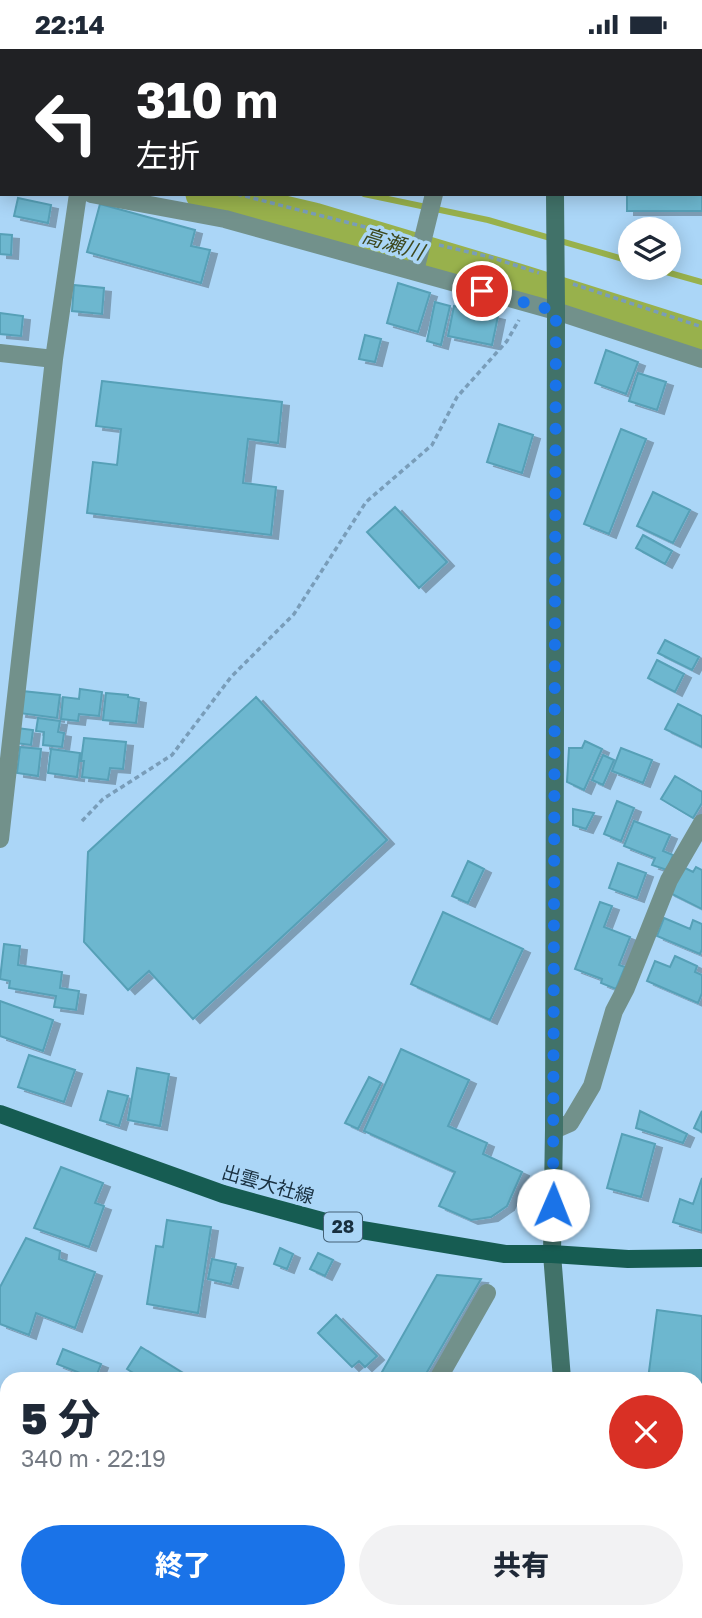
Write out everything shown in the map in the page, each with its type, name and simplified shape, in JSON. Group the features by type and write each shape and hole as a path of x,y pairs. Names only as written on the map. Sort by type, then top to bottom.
{"main road":[{"name":"出雲大社線","path":"0,1114 223,1194 344,1227 505,1254 628,1259 702,1258"}],"street":[{"path":"0,839 54,359 78,196"},
{"path":"102,196 225,219 556,311 702,359"},
{"path":"415,271 433,196"},
{"path":"555,196 552,1254 561,1372"},
{"path":"0,353 54,359"},
{"path":"554,1130 570,1123 592,1086 614,1011 626,988 669,880 702,823"},
{"path":"442,1372 487,1293"}],"path":[{"path":"245,196 490,257 702,327"},
{"path":"82,821 103,799 172,755 231,677 294,614 366,502 432,445 457,397 507,341 528,304"}],"building":[{"path":"627,196 702,196 702,211 627,211"},
{"path":"18,198 51,205 48,223 14,216"},
{"path":"100,204 195,230 191,246 210,250 201,283 87,252"},
{"path":"0,234 12,235 11,255 0,254"},
{"path":"398,283 430,293 418,332 387,323"},
{"path":"74,285 104,288 102,314 72,311"},
{"path":"435,302 450,306 441,345 427,341"},
{"path":"454,306 498,316 492,345 448,336"},
{"path":"0,313 23,316 21,336 0,334"},
{"path":"365,335 381,339 375,362 359,359"},
{"path":"606,350 638,362 626,394 595,383"},
{"path":"638,373 666,382 657,410 629,401"},
{"path":"102,381 282,402 278,443 248,439 243,483 276,487 271,535 87,513 93,462 117,465 121,429 96,426"},
{"path":"499,424 533,435 522,473 487,462"},
{"path":"621,429 646,439 609,534 584,524"},
{"path":"653,492 690,510 673,543 637,526"},
{"path":"395,507 447,562 419,588 367,532"},
{"path":"643,535 672,551 665,564 636,548"},
{"path":"665,640 699,657 692,670 658,653"},
{"path":"657,660 684,674 675,692 648,678"},
{"path":"80,689 102,692 99,716 79,714 78,721 61,719 63,697 79,699"},
{"path":"22,691 60,695 57,718 19,713"},
{"path":"106,693 139,699 136,723 103,720"},
{"path":"256,697 387,840 193,1019 149,971 128,990 84,942 88,852"},
{"path":"678,704 702,716 702,747 665,729"},
{"path":"38,718 60,721 58,732 64,733 62,747 43,745 44,732 36,731"},
{"path":"17,728 33,730 31,745 15,743"},
{"path":"84,738 126,742 123,769 110,768 108,780 82,777"},
{"path":"585,741 602,749 584,790 567,782 569,748 582,748"},
{"path":"20,747 41,749 38,776 17,773"},
{"path":"621,748 652,760 643,783 612,771"},
{"path":"51,749 80,753 77,777 48,773"},
{"path":"603,755 614,760 603,785 592,780"},
{"path":"675,776 702,792 702,803 693,818 661,799"},
{"path":"617,801 634,808 621,841 604,834"},
{"path":"573,809 594,813 586,829 573,825"},
{"path":"634,821 670,835 663,851 673,855 667,870 652,865 655,858 624,846"},
{"path":"468,861 484,869 468,903 452,896"},
{"path":"618,863 646,873 637,898 609,888"},
{"path":"681,866 693,872 696,867 702,870 702,909 668,892"},
{"path":"600,902 612,906 604,927 630,937 619,965 625,967 616,989 601,983 602,979 575,969"},
{"path":"443,912 523,949 490,1020 411,984"},
{"path":"664,918 690,929 693,920 702,924 700,954 657,936"},
{"path":"4,944 20,946 18,965 62,972 60,988 79,991 76,1010 54,1007 56,996 9,988 10,981 0,979"},
{"path":"675,956 697,966 695,972 702,975 702,993 698,1003 647,981 655,961 670,967"},
{"path":"0,1001 53,1020 43,1051 0,1036"},
{"path":"401,1049 469,1080 448,1126 487,1143 483,1154 522,1172 507,1206 491,1217 471,1220 439,1206 455,1172 364,1131"},
{"path":"29,1055 75,1070 64,1102 18,1087"},
{"path":"137,1068 169,1074 160,1126 128,1120"},
{"path":"369,1077 381,1083 358,1129 345,1123"},
{"path":"108,1091 128,1096 119,1126 100,1120"},
{"path":"640,1111 687,1134 683,1143 636,1128"},
{"path":"702,1111 702,1132 694,1128"},
{"path":"622,1134 655,1144 641,1197 607,1188"},
{"path":"61,1167 103,1183 95,1203 104,1206 89,1247 34,1228"},
{"path":"702,1178 702,1231 673,1222 680,1199 693,1204"},
{"path":"167,1220 211,1227 198,1313 147,1304 156,1246 163,1247"},
{"path":"26,1238 60,1251 59,1259 95,1272 75,1328 36,1313 29,1335 0,1324 0,1287"},
{"path":"280,1248 293,1254 287,1269 274,1264"},
{"path":"318,1253 333,1260 325,1276 310,1269"},
{"path":"212,1259 236,1264 231,1284 208,1279"},
{"path":"437,1275 481,1279 427,1372 382,1372"},
{"path":"657,1310 702,1316 702,1372 649,1372"},
{"path":"336,1315 377,1356 365,1367 359,1361 352,1367 318,1333"},
{"path":"141,1347 181,1372 132,1372 127,1369"},
{"path":"63,1349 101,1364 98,1372 77,1372 57,1364"}],"waterway":[{"name":"高瀬川","path":"212,196 314,220 702,339"},
{"path":"374,196 488,220 618,258"},
{"path":"681,276 702,282"}],"route":[{"path":"482,291 556,311 553,1205"}]}
